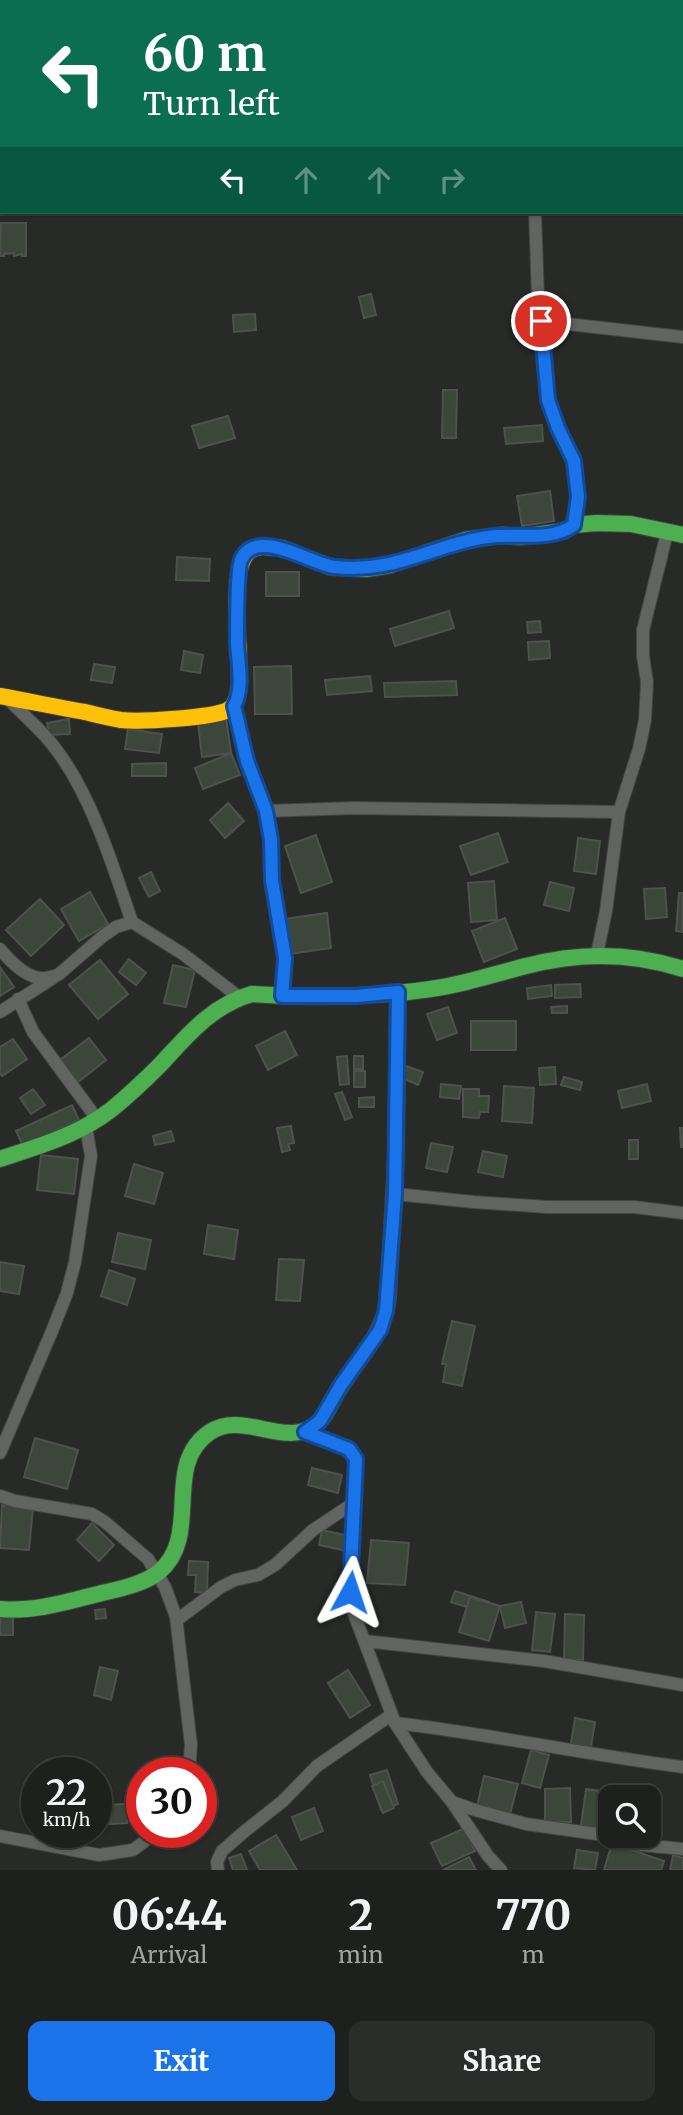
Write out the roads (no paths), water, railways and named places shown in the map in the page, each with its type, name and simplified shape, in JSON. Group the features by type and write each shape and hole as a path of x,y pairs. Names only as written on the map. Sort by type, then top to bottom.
{"street":[{"path":"535,214 548,400 574,461 578,497 574,525"},
{"path":"541,321 683,337"},
{"path":"3,697 123,720 205,716 230,709 237,700 239,683 239,566 243,555 257,546 282,548 330,567 366,569 410,559 465,540 565,531 574,525 631,524 675,534 643,630 647,682 645,720 639,749 619,812 606,911 597,954"},
{"path":"3,697 43,733 69,768 105,846 132,922 183,954 239,997"},
{"path":"234,706 247,761 266,811 271,840 272,880 285,958 282,996"},
{"path":"266,811 368,807 619,812"},
{"path":"0,1012 58,975 116,927 132,922"},
{"path":"0,949 26,973 41,978 58,975"},
{"path":"0,1159 46,1146 73,1135 92,1123 150,1075 198,1026 224,1005 239,997 253,994 357,996 444,987 536,963 597,954 639,957 683,969"},
{"path":"305,1432 320,1421 341,1385 380,1330 386,1311 395,1194 398,992"},
{"path":"0,1452 38,1366 70,1282 92,1156 92,1123 33,1032 18,999"},
{"path":"395,1194 547,1207 634,1206 683,1213"},
{"path":"0,1609 25,1611 70,1601 158,1574 167,1562 180,1534 186,1467 191,1450 211,1430 228,1424 305,1432 353,1451 357,1463 350,1603 393,1719 427,1772 501,1870"},
{"path":"0,1496 92,1514 148,1559 165,1587 177,1620 190,1757"},
{"path":"177,1620 220,1587 235,1580 258,1575 275,1565 313,1530 355,1502"},
{"path":"365,1641 544,1661 683,1685"},
{"path":"218,1870 217,1862 222,1851 283,1801 317,1766 393,1719 615,1759 683,1767"},
{"path":"452,1802 526,1824 597,1834 641,1845 683,1849"},
{"path":"0,1836 99,1855 136,1848"}]}
